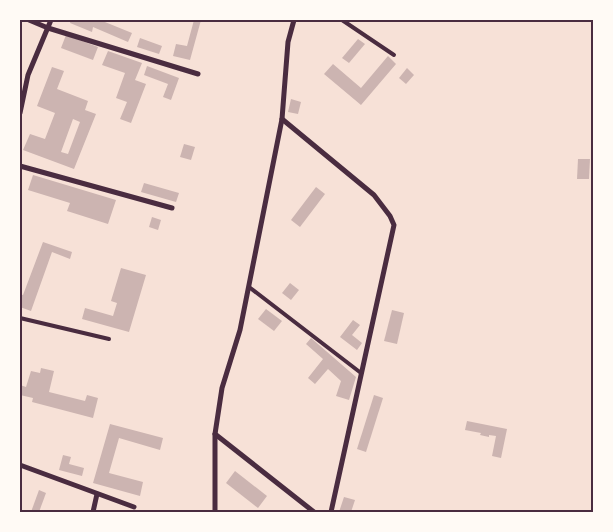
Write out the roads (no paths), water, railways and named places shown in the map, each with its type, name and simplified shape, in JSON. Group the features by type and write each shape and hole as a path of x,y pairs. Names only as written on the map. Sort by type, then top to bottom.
{"street":[{"path":"29,20 48,28 198,74"},
{"path":"20,113 28,74 51,20"},
{"path":"215,512 215,434 222,388 240,330 282,119 288,42 294,20"},
{"path":"282,119 374,195 390,216 394,225 330,512"},
{"path":"20,166 172,208"},
{"path":"215,434 314,512"},
{"path":"20,465 134,506"},
{"path":"93,512 97,494"}],"lane":[{"path":"342,20 394,55"},
{"path":"249,287 361,373"},
{"path":"20,318 109,339"}]}
